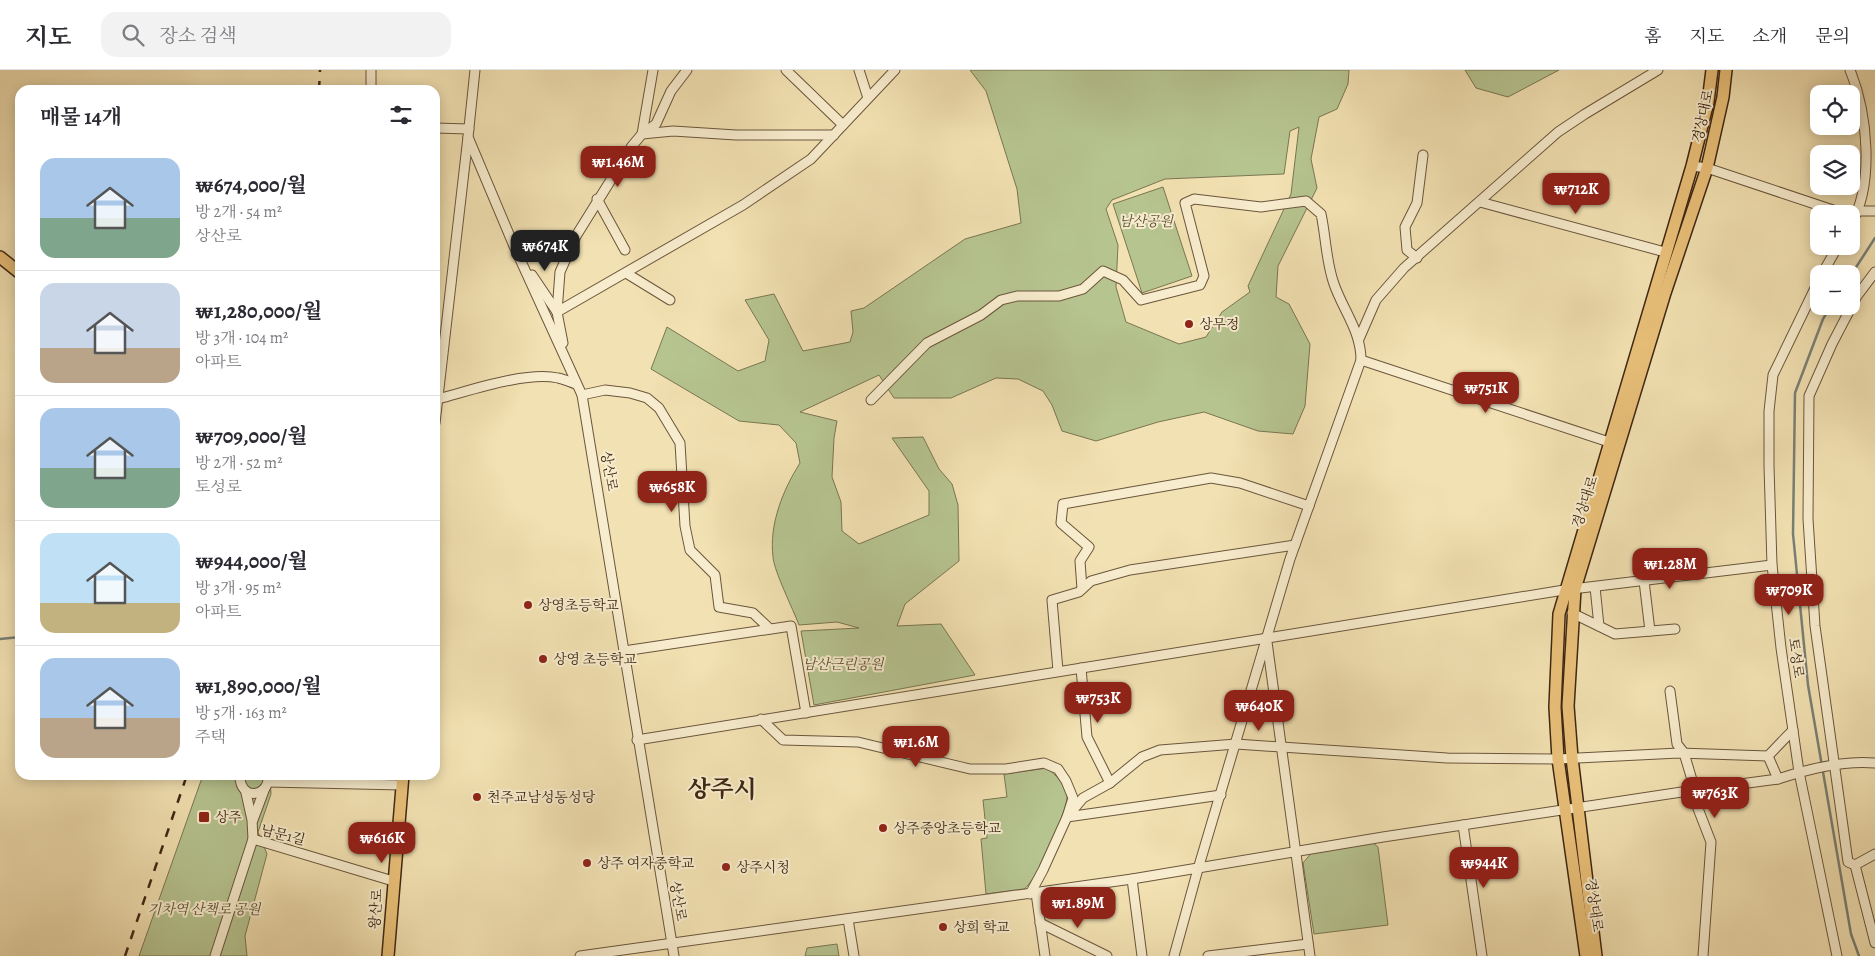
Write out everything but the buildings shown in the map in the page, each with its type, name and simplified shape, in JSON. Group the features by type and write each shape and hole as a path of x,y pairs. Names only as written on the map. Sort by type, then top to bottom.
{"main road":[{"name":"경상대로","path":"1614,444 1666,252 1692,166 1708,102 1712,70"},
{"name":"경상대로","path":"1596,956 1572,810 1558,759 1555,707 1559,614 1569,590 1614,444 1706,168 1724,97 1726,70"},
{"path":"0,257 15,269"},
{"name":"경상대로","path":"1569,590 1572,613 1568,706 1572,758 1572,810 1586,956"},
{"name":"왕산로","path":"388,956 403,780"}],"street":[{"path":"371,70 371,85"},
{"name":"상산로","path":"475,70 468,137 514,246 582,395 674,956"},
{"path":"642,134 653,70"},
{"path":"566,358 557,312 560,272 576,236 597,199 642,134 656,124 671,91 687,70"},
{"path":"786,70 843,125"},
{"path":"859,70 868,98"},
{"path":"557,312 743,205 811,159 895,70"},
{"path":"1359,339 1376,300 1404,268 1558,132 1658,70"},
{"path":"1850,70 1862,111 1866,160 1857,205"},
{"path":"440,128 469,129 463,164 440,380"},
{"path":"642,134 673,131 736,135 834,135"},
{"path":"1416,258 1407,250 1405,227 1417,203 1423,154"},
{"path":"1692,166 1706,168 1817,205"},
{"path":"871,400 927,343 982,315 1001,300 1017,296 1059,296 1075,292 1088,285 1103,271 1123,280 1141,300 1200,284 1204,276 1185,203 1194,198 1262,207 1306,200 1317,208 1321,214 1328,265 1334,285 1359,339 1361,360 1295,545 1266,637 1174,956"},
{"path":"597,199 625,250"},
{"path":"1480,202 1666,252"},
{"path":"1860,215 1875,211"},
{"path":"514,246 557,312"},
{"path":"1855,865 1848,862 1815,626 1808,520 1810,396 1832,344 1857,296 1875,272"},
{"path":"626,273 670,300"},
{"name":"토성로","path":"1810,299 1773,375 1769,411 1772,565 1781,648 1793,730 1834,955"},
{"path":"1361,360 1614,444"},
{"path":"440,398 494,384 529,378 556,377 576,384"},
{"path":"582,395 606,390 630,393 647,398 659,408 680,443 685,526 690,550 715,576 719,607 754,613 770,629"},
{"path":"1082,589 1080,561 1089,547 1061,523 1063,504 1211,478 1240,483 1309,506"},
{"path":"1058,672 1052,600 1079,592 1091,581 1130,570 1295,545"},
{"path":"638,740 1266,637 1569,590 1772,565"},
{"path":"1644,581 1650,631"},
{"path":"1595,587 1599,626"},
{"path":"1572,613 1615,634 1675,628"},
{"path":"624,651 791,626 806,713"},
{"path":"1266,637 1310,956"},
{"path":"1081,668 1087,737 1110,783"},
{"path":"1670,691 1677,744 1684,753 1695,790 1697,806 1711,842 1703,956"},
{"path":"761,719 783,740 858,742 970,769 1006,769 1044,763 1058,769 1066,781 1073,798 1067,817 1033,893 1045,956"},
{"path":"1067,817 1082,798 1110,783 1142,757 1160,750 1236,744 1280,745 1447,758 1558,759 1684,753 1768,756 1793,730"},
{"path":"1768,756 1778,779"},
{"path":"580,956 1132,879 1295,851 1778,779 1802,772 1858,762 1875,763"},
{"path":"240,780 246,793 252,820 253,839"},
{"path":"267,781 403,780"},
{"path":"246,793 260,793 267,781"},
{"path":"252,820 267,781"},
{"path":"1067,817 1221,795"},
{"path":"1463,825 1482,956"},
{"name":"남문1길","path":"215,956 253,839 393,881"},
{"path":"1855,865 1875,854"},
{"path":"1855,865 1875,943"},
{"path":"1132,879 1142,956"},
{"path":"848,919 854,956"},
{"path":"1040,923 1107,956"},
{"path":"1208,956 1308,944"}],"green space":[{"name":"남산근린공원","path":"970,70 1349,70 1348,84 1337,109 1319,117 1311,159 1317,188 1278,266 1276,297 1289,304 1310,344 1305,406 1293,434 1258,431 1204,412 1158,422 1096,441 1062,431 1052,405 1043,391 1018,379 996,378 951,398 894,398 879,375 800,412 837,421 832,477 841,502 842,531 859,544 929,515 929,491 892,438 923,437 939,469 952,484 958,505 959,561 905,604 897,626 941,624 975,675 814,705 801,631 859,628 837,622 799,625 774,563 772,545 775,520 788,484 800,463 796,443 779,425 739,421 651,369 667,327 738,371 765,361 769,340 745,300 774,294 803,351 850,342 853,332 851,311 864,308 965,239 1021,223 1017,189 986,91","holes":["1299,127 1291,194 1248,286 1250,292 1222,312 1206,337 1179,344 1126,322 1116,287 1118,245 1106,209 1112,200 1165,179 1284,174 1290,131"]},
{"path":"1465,70 1559,70 1508,97 1476,88"},
{"name":"남산공원","path":"1163,187 1192,276 1142,293 1113,204"},
{"path":"1047,768 1060,780 1067,795 1063,815 1043,860 1024,889 986,894 981,839 987,838 983,800 1007,797 1004,774"},
{"name":"기차역 산책로 공원","path":"201,780 270,780 271,794 258,832 267,854 245,936 247,956 139,956"},
{"path":"1372,842 1378,847 1388,925 1314,934 1303,863 1313,851"},
{"path":"837,944 839,956 805,956 807,948"}],"waterway":[{"path":"1857,265 1875,238"},
{"path":"1825,315 1795,393 1793,534 1808,685 1851,934 1859,956"},
{"path":"0,639 15,638"}],"railway":[{"path":"319,85 320,70"},
{"path":"125,956 185,780"}],"place":[{"name":"상무정","path":"1189,324"},
{"name":"상영초등학교","path":"528,605"},
{"name":"상영 초등학교","path":"543,659"},
{"name":"천주교남성동성당","path":"477,797"},
{"name":"상주","path":"204,817"},
{"name":"상주중앙초등학교","path":"883,828"},
{"name":"상주 여자중학교","path":"587,863"},
{"name":"상주시청","path":"726,867"},
{"name":"상희 학교","path":"943,927"}],"district":[{"name":"상주시","path":"722,789"}]}
